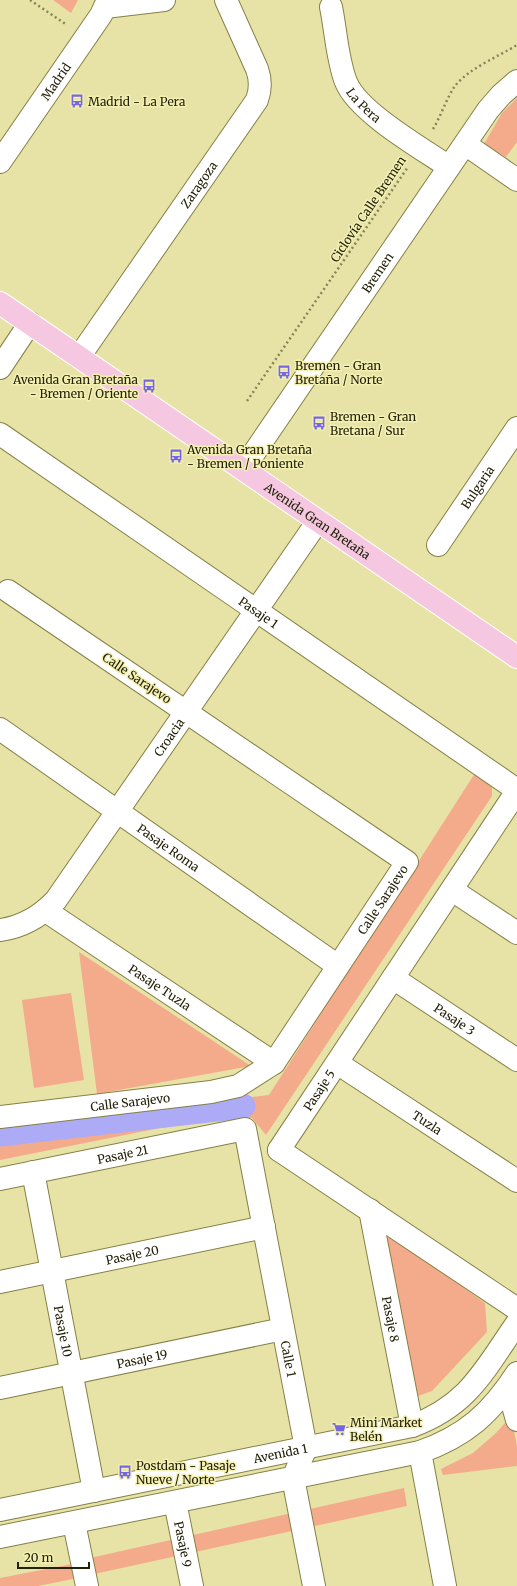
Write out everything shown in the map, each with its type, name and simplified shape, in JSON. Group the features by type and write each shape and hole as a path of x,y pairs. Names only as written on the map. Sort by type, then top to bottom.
{"main road":[{"name":"Avenida Gran Bretaña","path":"0,303 517,657"}],"street":[{"path":"106,4 164,0"},
{"name":"Zaragoza","path":"79,357 256,100 259,93 260,77 226,0"},
{"name":"Madrid","path":"0,162 86,38 106,4"},
{"name":"La Pera","path":"331,7 342,67 347,83 355,97 372,114 449,167"},
{"name":"Bremen","path":"243,469 488,110 501,95 517,81"},
{"path":"465,144 517,180"},
{"path":"0,368 30,323"},
{"name":"Bulgaria","path":"438,545 517,428"},
{"name":"Pasaje 1","path":"0,434 517,791"},
{"name":"Croacia","path":"0,930 24,924 46,911 61,894 318,521"},
{"name":"Calle Sarajevo","path":"0,1117 211,1092 238,1086 274,1063 407,862 8,591"},
{"name":"Pasaje Roma","path":"0,729 338,966"},
{"name":"Pasaje 5","path":"279,1150 517,791"},
{"path":"452,890 517,933"},
{"name":"Pasaje Tuzla","path":"46,911 274,1063"},
{"name":"Pasaje 3","path":"393,978 517,1060"},
{"name":"Tuzla","path":"337,1063 517,1181"},
{"name":"Calle 1","path":"245,1129 306,1448"},
{"name":"Pasaje 21","path":"0,1179 245,1129"},
{"path":"250,1160 279,1150 517,1309"},
{"name":"Pasaje 10","path":"33,1172 94,1491"},
{"name":"Pasaje 8","path":"370,1210 412,1426"},
{"name":"Pasaje 20","path":"0,1282 264,1227"},
{"name":"Avenida 1","path":"0,1510 412,1426 432,1419 460,1399 479,1377 517,1323"},
{"name":"Pasaje 19","path":"0,1388 283,1329"},
{"path":"511,1382 512,1402 517,1420"},
{"path":"0,1538 420,1452 448,1441 468,1429 486,1413 511,1382"},
{"path":"306,1448 293,1478 314,1586"},
{"path":"420,1452 445,1586"},
{"name":"Pasaje 9","path":"175,1502 192,1586"},
{"path":"74,1523 87,1586"}],"path":[{"path":"30,0 86,38"},
{"name":"Ciclovía Calle Bremen","path":"247,401 421,148 442,114 451,92 460,81 517,45"}],"shaded area":[{"path":"53,0 78,0 71,13"},
{"path":"517,98 517,142 506,157 484,144 502,113"},
{"path":"477,770 492,782 492,796 266,1135 252,1118 220,1116 0,1160 0,1125 269,1095"},
{"path":"79,952 251,1066 97,1094"},
{"path":"71,993 84,1080 34,1088 22,1000"},
{"path":"391,1236 485,1303 487,1332 432,1391 418,1396 387,1239"},
{"path":"511,1416 517,1446 517,1466 443,1475 441,1469 473,1453 496,1433"},
{"path":"404,1488 407,1506 85,1576 81,1560"},
{"path":"72,1564 73,1579 38,1586 0,1586 0,1578"}],"waterway":[{"path":"0,1134 243,1106"}],"place":[{"name":"Madrid - La Pera","path":"77,101"},
{"name":"Bremen - Gran Bretaña / Norte","path":"284,372"},
{"name":"Avenida Gran Bretaña - Bremen / Oriente","path":"149,386"},
{"name":"Bremen - Gran Bretana / Sur","path":"319,423"},
{"name":"Avenida Gran Bretaña - Bremen / Poniente","path":"176,456"},
{"name":"Mini Market Belén","path":"339,1429"},
{"name":"Postdam - Pasaje Nueve / Norte","path":"125,1472"}]}
